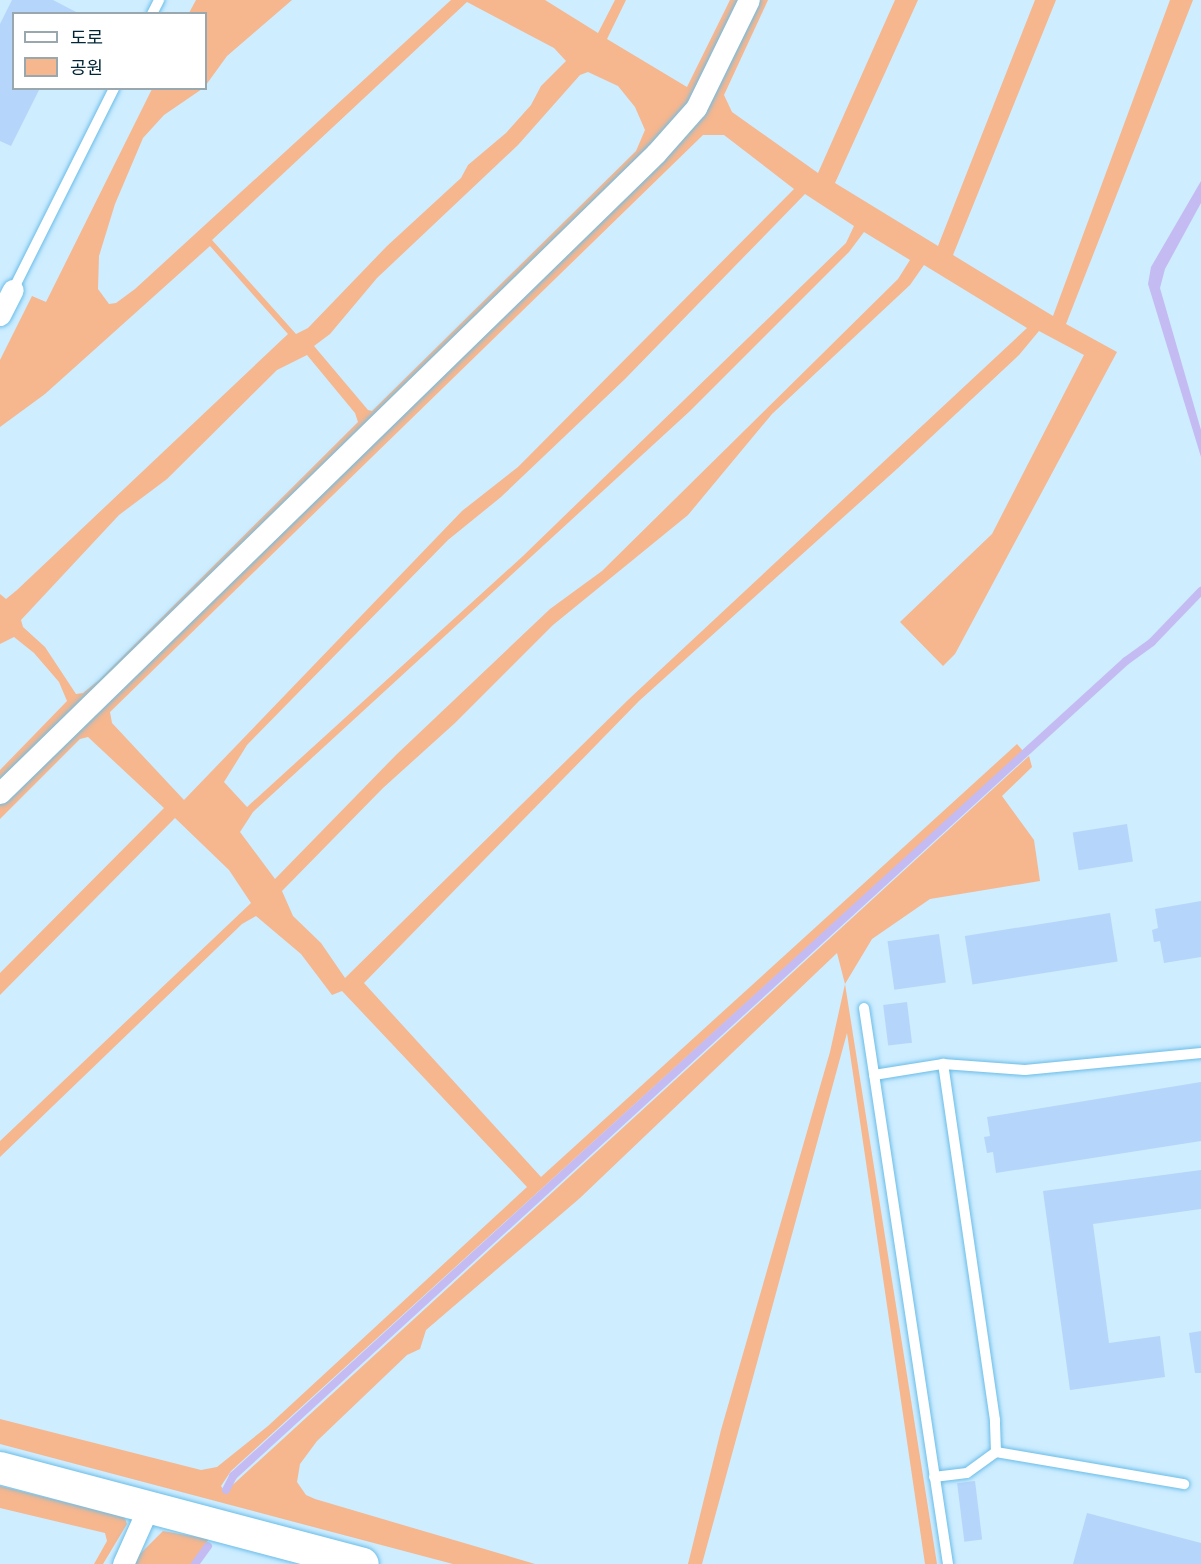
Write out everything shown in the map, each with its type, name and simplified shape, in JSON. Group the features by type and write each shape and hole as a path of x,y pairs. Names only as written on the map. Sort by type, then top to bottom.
{"main road":[{"path":"0,1468 363,1564"}],"street":[{"path":"0,793 669,140 696,108 749,0"},
{"path":"0,315 13,290"},
{"path":"123,1564 148,1508"}],"lane":[{"path":"13,290 113,90"},
{"path":"864,1008 948,1564"},
{"path":"874,1075 943,1064 1025,1070 1201,1053"},
{"path":"943,1064 995,1420 996,1452"},
{"path":"934,1477 967,1473 996,1452 1184,1484"}],"green space":[{"path":"196,0 292,0 227,56 207,84 207,12 190,12"},
{"path":"451,0 545,0 598,33 615,0 626,0 607,39 687,87 730,0 745,0 688,111 0,785 0,770 67,701 59,682 34,653 14,637 0,644 0,594 6,599 17,590 288,334 210,246 45,394 0,427 0,360 32,296 46,302 152,90 201,90 164,115 143,138 115,204 99,256 98,289 109,304 116,303 135,289","holes":["467,2 554,48 566,61 541,86 531,105 506,133 468,165 461,178 387,246 308,328 296,334 212,240","588,72 618,86 635,107 645,130 636,151 372,411 368,410 314,346 330,334 377,278 518,145 580,75","307,355 355,413 358,422 99,680 83,693 76,694 45,647 23,627 21,620 119,515 167,479 277,370"]},
{"path":"760,0 768,0 724,95 732,112 818,173 895,0 918,0 835,183 938,246 1035,0 1056,0 953,255 1053,316 1170,0 1193,0 1066,324 1117,352 955,654 943,666 900,622 992,534 1084,355 1039,331 1019,355 898,468 639,701 364,983 541,1177 1017,744 1023,751 231,1471 221,1486 225,1492 1029,756 1032,767 1002,796 1034,840 1040,881 930,899 872,939 845,984 837,953 580,1198 426,1330 420,1349 407,1355 317,1441 300,1464 297,1482 306,1495 315,1499 535,1564 453,1564 0,1444 0,1419 201,1470 217,1467 268,1426 527,1187 342,991 332,995 301,954 256,916 242,924 0,1157 0,1141 251,903 229,870 175,818 0,995 0,973 164,808 88,737 80,739 0,819 0,804 691,128 712,100","holes":["703,135 724,135 794,189 518,467 462,511 184,800 112,723 110,712","805,194 854,226 846,243 523,556 247,807 224,782 247,745 448,540 501,497 625,379","864,232 910,260 898,279 602,571 550,609 396,755 275,879 240,832 253,812 690,411 849,252","924,265 1027,328 629,699 345,978 321,943 293,916 282,891 383,788 455,723 553,625 688,515 772,414 910,285"]},
{"path":"845,984 937,1564 925,1564 847,1033 702,1564 688,1564 721,1430 830,1052"},
{"path":"0,1486 116,1515 125,1518 127,1524 103,1564 94,1564 107,1541 105,1533 0,1508"},
{"path":"163,1531 209,1539 192,1564 130,1564"}],"shaded area":[{"path":"1201,181 1201,203 1165,269 1160,288 1201,430 1201,457 1148,284 1151,267"}],"building":[{"path":"12,0 53,0 76,12 12,12 12,90 39,90 11,146 0,141 0,24"},
{"path":"1127,824 1133,862 1079,870 1073,833"},
{"path":"1201,901 1201,957 1164,963 1160,941 1154,942 1152,930 1158,928 1155,909"},
{"path":"1110,913 1118,961 972,984 965,936"},
{"path":"939,934 946,983 894,990 888,941"},
{"path":"907,1002 912,1043 888,1046 883,1005"},
{"path":"1201,1082 1201,1141 996,1173 993,1152 987,1153 984,1137 990,1136 987,1117"},
{"path":"1201,1170 1201,1209 1093,1224 1109,1343 1160,1336 1165,1377 1070,1390 1043,1191"},
{"path":"1201,1331 1201,1373 1195,1373 1189,1333"},
{"path":"975,1481 982,1540 964,1542 957,1483"},
{"path":"1087,1513 1201,1543 1201,1564 1073,1564"}],"waterway":[{"path":"226,1490 233,1476 1126,661 1152,642 1201,591"},
{"path":"195,1564 208,1546"}]}
